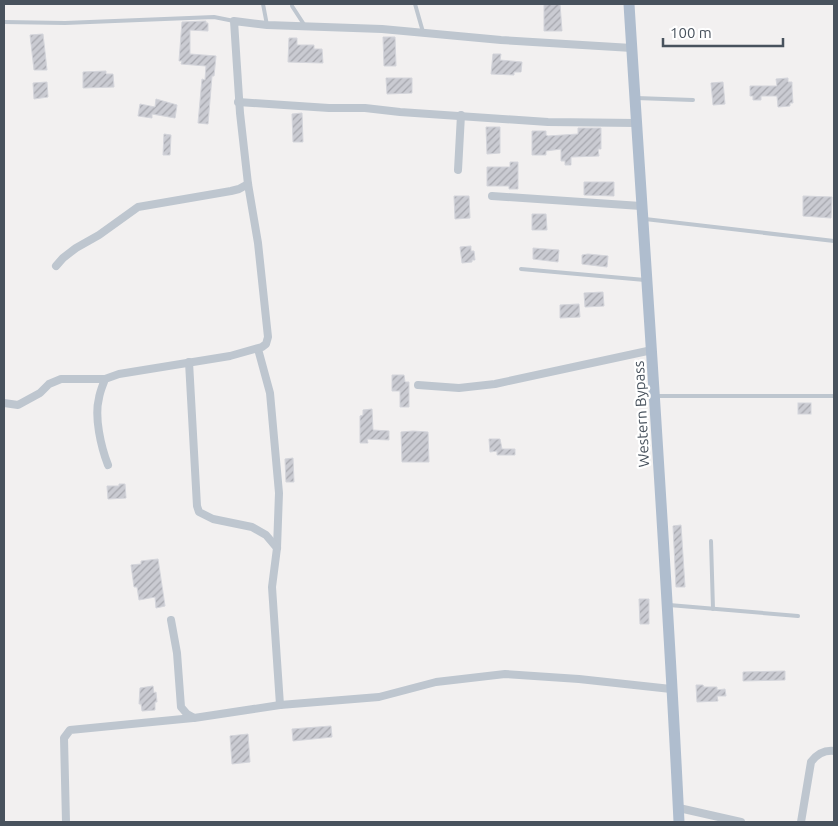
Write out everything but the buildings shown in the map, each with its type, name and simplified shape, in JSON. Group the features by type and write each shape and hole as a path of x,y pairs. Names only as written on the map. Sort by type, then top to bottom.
{"main road":[{"name":"Western Bypass","path":"629,4 655,396 680,822"}],"street":[{"path":"4,403 18,405 40,393 49,384 61,379 105,378 119,374 230,356 258,349 266,344 268,328 238,102 234,21 267,25 423,32 501,40 632,48"},
{"path":"238,102 329,108 365,108 548,122 636,123"},
{"path":"458,170 461,115"},
{"path":"56,266 76,248 99,235 138,207 232,192 248,184"},
{"path":"492,196 642,206"},
{"path":"258,349 270,393 279,492 277,548 272,587 280,705"},
{"path":"418,385 459,388 495,384 652,350"},
{"path":"189,362 196,506 199,512 213,519 252,527 266,535 277,548"},
{"path":"105,378 99,397 98,408 102,448 108,465"},
{"path":"171,620 177,653 181,707 194,718"},
{"path":"66,822 64,738 70,730 194,718 280,705 379,696 436,682 506,674 579,679 671,690"},
{"path":"801,822 811,762 815,756 823,752 834,751"},
{"path":"679,808 741,822"}],"lane":[{"path":"263,4 267,25"},
{"path":"416,4 423,32"},
{"path":"292,6 305,26"},
{"path":"4,22 65,23 214,17 234,21"},
{"path":"634,98 693,100"},
{"path":"642,219 834,241"},
{"path":"521,269 647,280"},
{"path":"655,396 834,396"},
{"path":"711,541 713,609"},
{"path":"666,605 798,616"}]}
